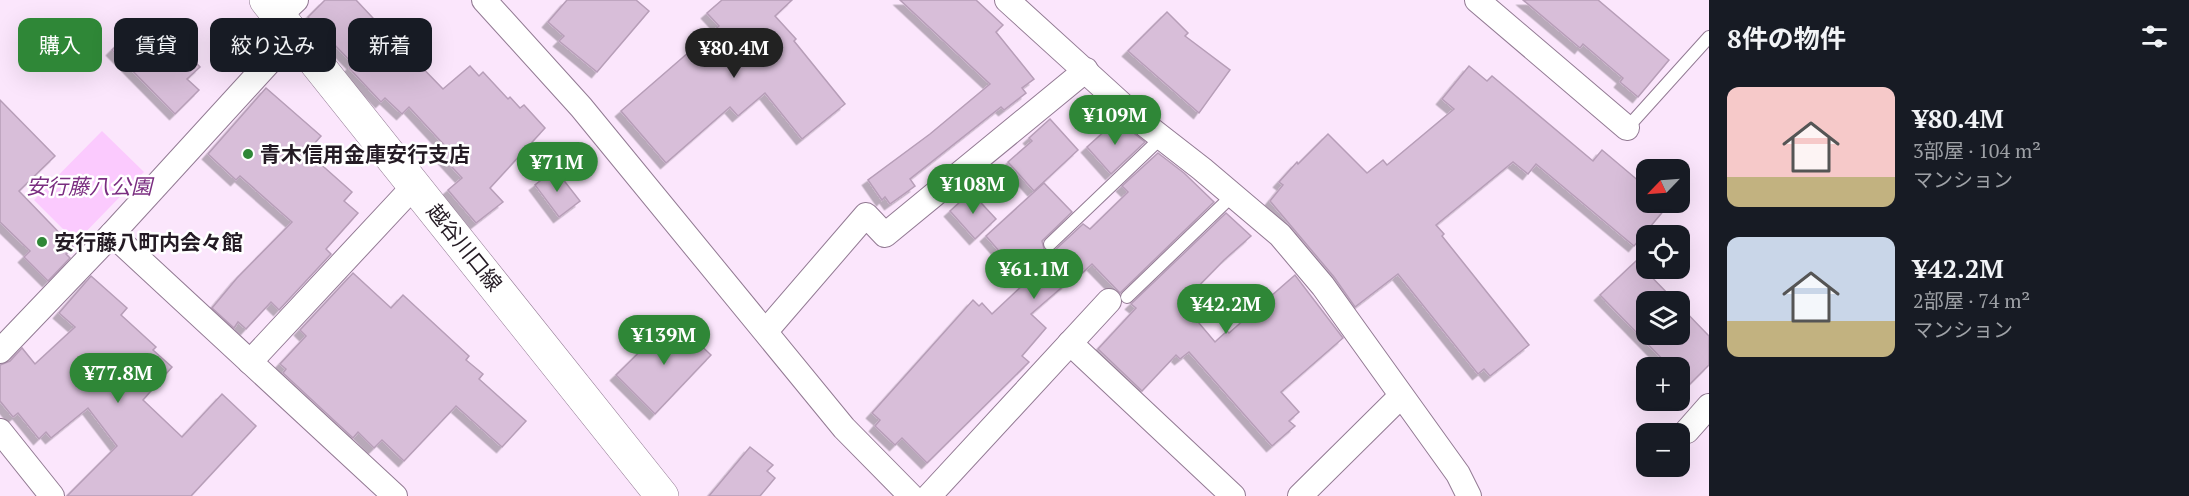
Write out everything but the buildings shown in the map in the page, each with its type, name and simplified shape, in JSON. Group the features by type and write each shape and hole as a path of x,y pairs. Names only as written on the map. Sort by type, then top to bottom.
{"main road":[{"name":"越谷川口線","path":"284,13 415,185 662,496"}],"street":[{"path":"484,0 581,108 844,428 911,496"},
{"path":"1007,0 1161,138 1280,235 1323,286 1458,474 1469,496"},
{"path":"1477,0 1627,128"},
{"path":"0,351 112,234 284,13"},
{"path":"766,331 866,215 885,235 1086,70"},
{"path":"250,363 415,185"},
{"path":"112,234 395,496"},
{"path":"929,496 1070,343 1118,299"},
{"path":"1070,343 1233,496"},
{"path":"1300,496 1401,396"},
{"path":"1690,428 1709,406"},
{"path":"0,431 52,496"}],"lane":[{"path":"1627,128 1709,37"},
{"path":"1050,244 1161,138"},
{"path":"1118,299 1233,195"}],"green space":[{"name":"安行藤八公園","path":"102,131 144,172 76,242 34,200"}],"place":[{"name":"青木信用金庫安行支店","path":"248,154"},
{"name":"安行藤八町内会々館","path":"42,242"}]}
